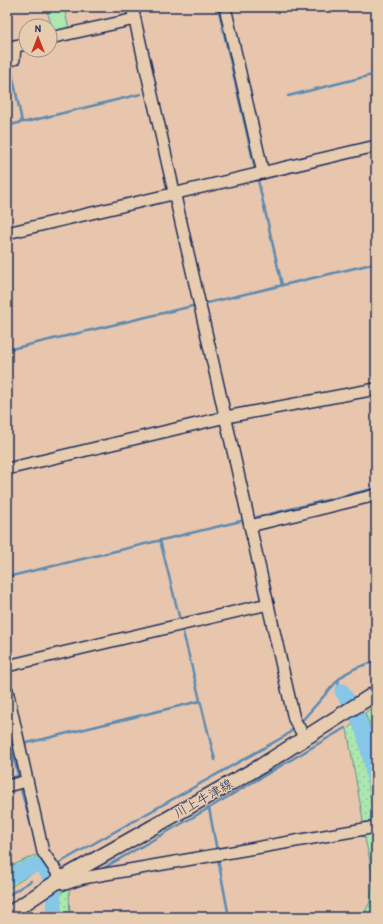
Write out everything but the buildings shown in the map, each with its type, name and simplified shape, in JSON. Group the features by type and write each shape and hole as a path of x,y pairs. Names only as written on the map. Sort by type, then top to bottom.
{"main road":[{"name":"川上牛津線","path":"7,915 61,879 260,766 302,734 342,715 376,693"}],"street":[{"path":"132,7 294,719 302,734"},
{"path":"225,7 263,173"},
{"path":"58,36 135,19"},
{"path":"11,60 15,46 18,45"},
{"path":"7,233 376,146"},
{"path":"7,469 226,417 376,389"},
{"path":"250,526 376,495"},
{"path":"7,666 268,604"},
{"path":"7,690 43,852 65,884 91,877 370,828"},
{"path":"11,785 28,781"}],"green space":[{"path":"46,7 64,7 69,30 58,33 58,18 49,18"},
{"path":"371,708 376,714 376,743 365,713"},
{"path":"353,724 361,741 376,831 376,913 374,917 361,917 371,899 372,879 365,838 358,834 363,820 347,729"},
{"path":"35,855 37,861 7,873 7,868"},
{"path":"33,868 38,870 7,889 7,881"},
{"path":"69,889 70,917 60,917 59,893"}],"waterway":[{"path":"218,7 255,169"},
{"path":"7,126 22,122 10,63"},
{"path":"288,96 376,74"},
{"path":"22,122 141,94"},
{"path":"258,180 282,285"},
{"path":"203,304 376,263"},
{"path":"7,350 197,305"},
{"path":"257,517 376,488"},
{"path":"7,577 241,521"},
{"path":"160,540 180,620"},
{"path":"182,628 215,760"},
{"path":"342,691 339,687 338,680 342,676 356,668 376,661"},
{"path":"300,723 338,680"},
{"path":"342,691 355,711 361,726 367,743 376,786"},
{"path":"27,743 200,701"},
{"path":"59,863 285,736 295,728"},
{"path":"100,870 345,728"},
{"path":"7,731 19,779"},
{"path":"7,779 18,776"},
{"path":"20,786 32,829"},
{"path":"209,808 217,851"},
{"path":"40,855 42,865"},
{"path":"218,859 229,917"},
{"path":"7,877 35,865 42,865 51,879 54,897 54,917"},
{"path":"7,896 31,881"}]}
